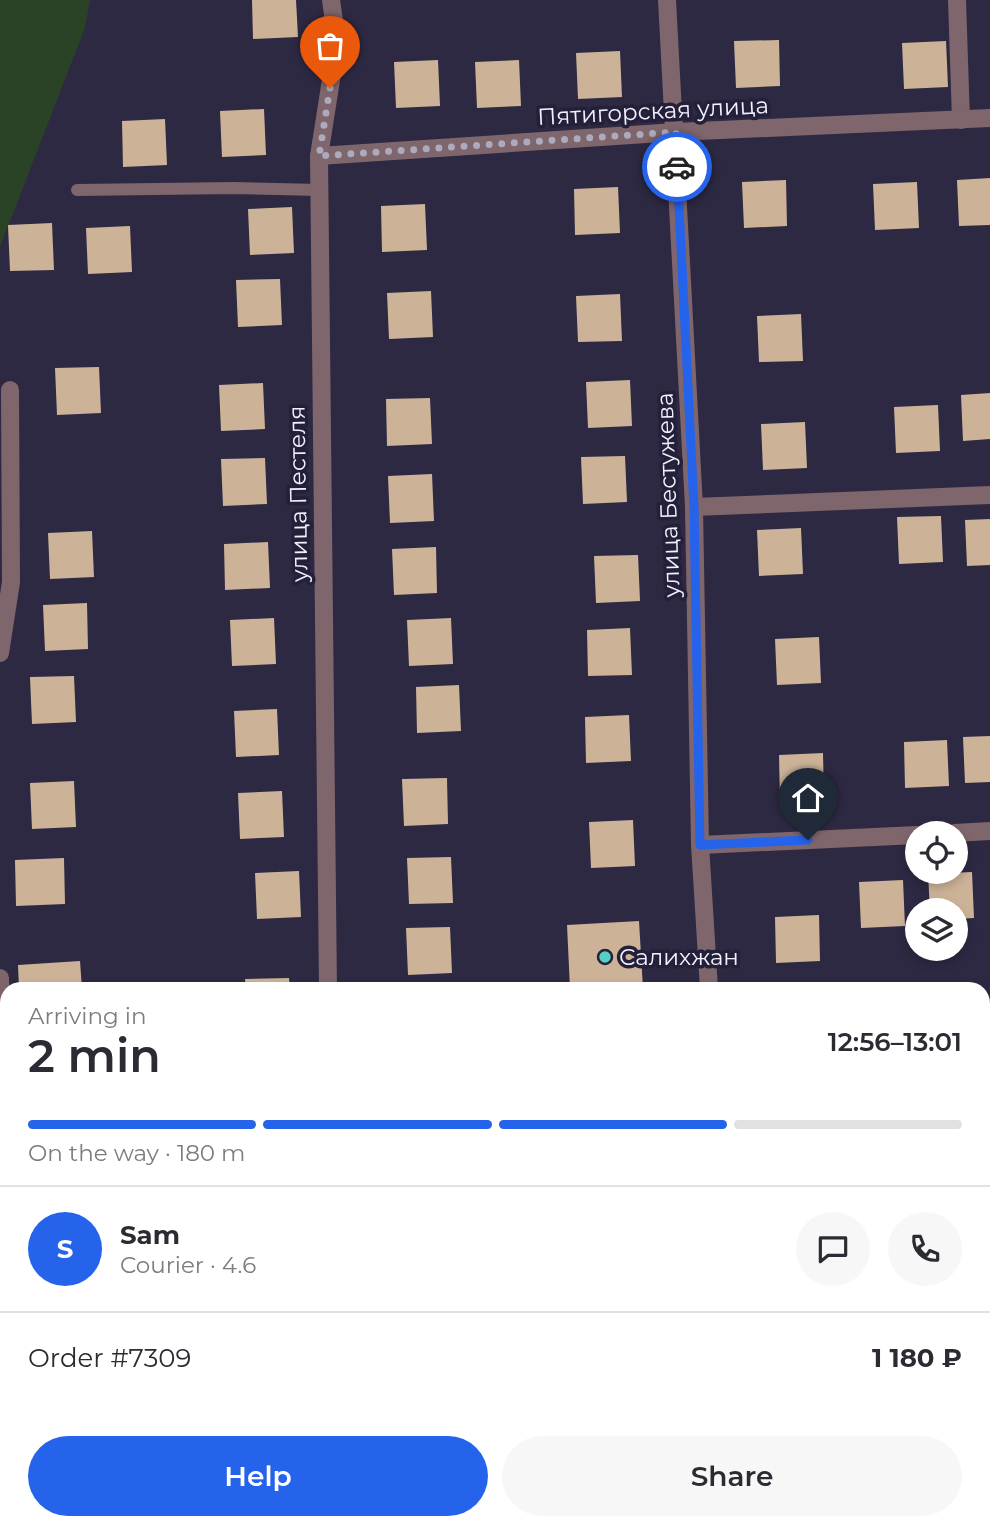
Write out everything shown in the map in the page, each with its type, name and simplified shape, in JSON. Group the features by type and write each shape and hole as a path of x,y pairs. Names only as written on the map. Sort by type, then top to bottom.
{"street":[{"name":"улица Пестеля","path":"328,982 319,156 337,42 331,0"},
{"name":"улица Бестужева","path":"667,0 694,507 700,845 709,982"},
{"path":"957,0 961,120"},
{"name":"Пятигорская улица","path":"319,156 676,132 990,118"},
{"path":"0,653 11,582 10,390"},
{"path":"694,507 990,495"},
{"path":"968,832 990,831"},
{"path":"700,845 905,836"}],"lane":[{"path":"77,190 320,190"}],"green space":[{"path":"0,0 90,0 85,28 0,247"}],"building":[{"path":"252,0 296,0 298,37 253,39"},
{"path":"779,40 780,86 736,88 734,41"},
{"path":"946,41 948,87 904,89 902,43"},
{"path":"620,51 622,97 578,99 576,53"},
{"path":"438,60 440,106 396,108 394,62"},
{"path":"519,60 521,106 477,108 475,62"},
{"path":"264,109 266,155 222,157 220,111"},
{"path":"165,119 167,165 123,167 122,121"},
{"path":"990,178 990,225 959,226 957,180"},
{"path":"786,180 787,226 744,228 742,182"},
{"path":"917,182 919,228 875,230 873,184"},
{"path":"618,187 620,233 575,235 574,189"},
{"path":"425,204 427,250 382,252 381,206"},
{"path":"292,207 294,253 250,255 248,209"},
{"path":"52,223 54,270 10,271 8,225"},
{"path":"130,226 132,272 88,274 86,228"},
{"path":"280,279 282,325 238,327 236,280"},
{"path":"431,291 433,337 389,339 387,293"},
{"path":"620,294 622,341 578,342 576,296"},
{"path":"801,314 803,361 759,362 757,316"},
{"path":"99,367 101,413 57,415 55,368"},
{"path":"630,380 632,426 588,428 586,382"},
{"path":"263,383 265,429 221,431 219,385"},
{"path":"990,393 990,439 963,441 961,395"},
{"path":"430,398 432,444 387,446 386,399"},
{"path":"938,405 940,451 896,453 894,407"},
{"path":"805,422 807,468 763,470 761,424"},
{"path":"625,456 627,502 583,504 581,457"},
{"path":"265,458 267,504 223,506 221,459"},
{"path":"432,474 434,521 390,523 388,476"},
{"path":"941,516 943,562 899,564 897,517"},
{"path":"990,519 990,565 967,566 965,520"},
{"path":"801,528 803,574 759,576 757,530"},
{"path":"92,531 94,577 50,579 48,533"},
{"path":"268,542 270,588 225,590 224,544"},
{"path":"436,547 437,593 394,595 392,549"},
{"path":"638,555 640,601 596,603 594,556"},
{"path":"87,603 88,649 45,651 43,605"},
{"path":"274,618 276,664 232,666 230,620"},
{"path":"451,618 453,664 409,666 407,620"},
{"path":"630,628 632,675 588,676 587,630"},
{"path":"819,637 821,683 777,685 775,639"},
{"path":"74,676 76,722 32,724 30,677"},
{"path":"459,685 461,731 417,733 416,687"},
{"path":"277,709 279,755 236,757 234,711"},
{"path":"629,715 631,761 586,763 585,717"},
{"path":"990,736 990,782 965,783 963,737"},
{"path":"947,740 949,786 905,788 904,742"},
{"path":"823,753 824,799 780,801 779,755"},
{"path":"447,778 448,824 404,826 402,779"},
{"path":"74,781 76,827 32,829 30,783"},
{"path":"282,791 284,837 240,839 238,793"},
{"path":"633,820 635,866 591,868 589,822"},
{"path":"451,857 453,903 409,904 407,858"},
{"path":"64,858 65,904 16,906 15,860"},
{"path":"299,871 301,917 257,919 255,873"},
{"path":"968,872 972,872 974,918 968,918 968,898 929,898 929,884 968,884"},
{"path":"903,880 905,926 861,928 859,882"},
{"path":"819,915 820,961 776,963 775,917"},
{"name":"Салихжан","path":"639,921 643,982 570,982 567,925"},
{"path":"450,927 452,973 408,975 406,928"},
{"path":"80,961 82,982 19,982 18,965"},
{"path":"289,978 289,982 245,982 245,979"}],"way so far":[{"path":"330,88 319,156 676,132 677,167"}],"place":[{"name":"Салихжан","path":"605,957"}],"route":[{"path":"677,167 694,507 700,845 808,840"}]}
